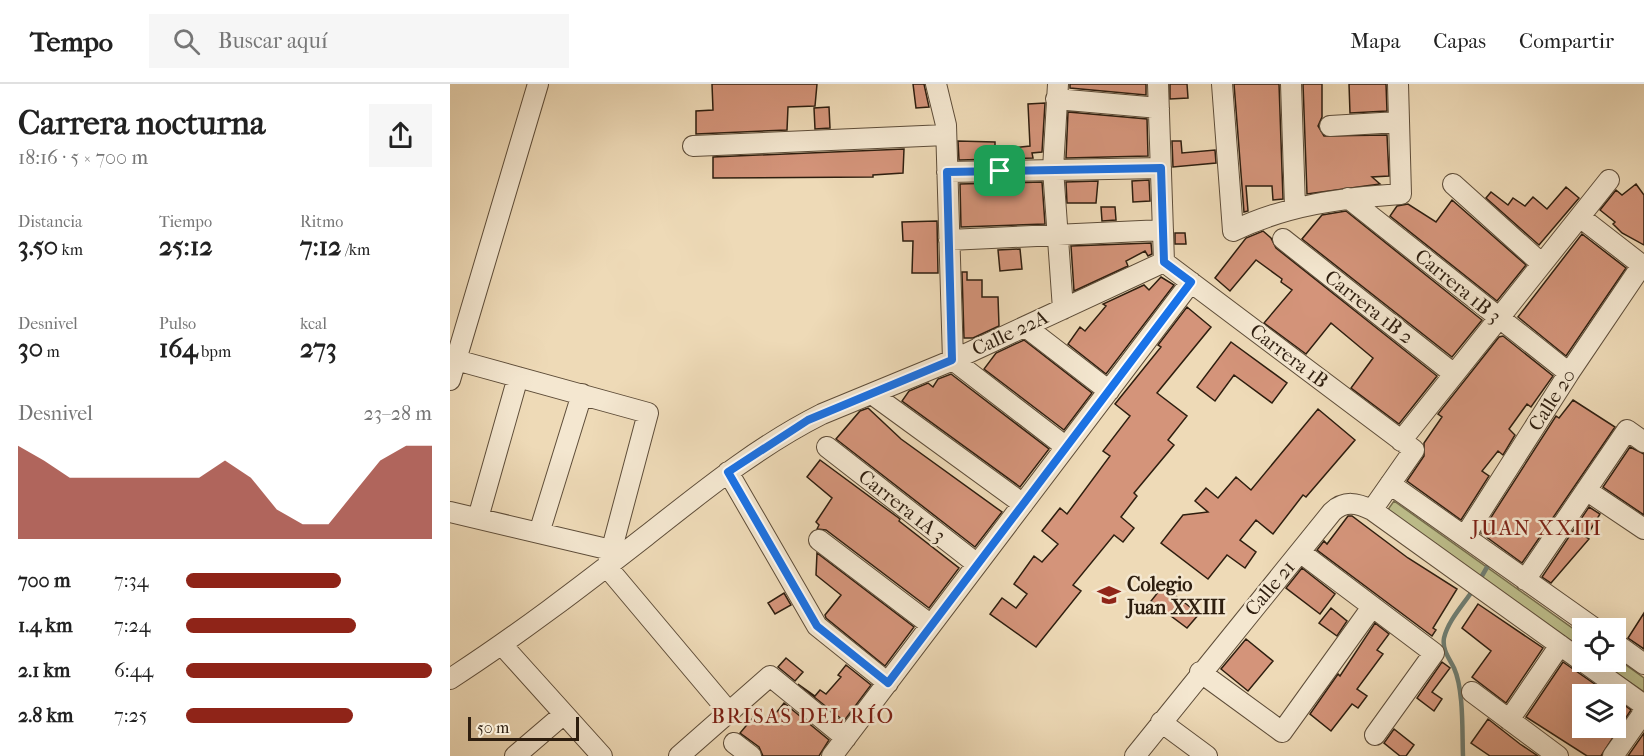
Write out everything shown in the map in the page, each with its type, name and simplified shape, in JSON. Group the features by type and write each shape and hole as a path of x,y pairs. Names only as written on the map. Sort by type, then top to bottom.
{"street":[{"path":"450,380 538,84"},
{"path":"936,84 946,135 952,360 1066,447"},
{"path":"1158,84 1164,262"},
{"path":"1222,84 1233,231 1260,218 1295,207 1348,198 1401,194 1398,84"},
{"path":"1291,84 1295,207"},
{"path":"1063,309 1053,169 1057,92 1159,108"},
{"path":"1330,126 1398,122"},
{"path":"693,146 946,135"},
{"path":"947,172 1161,168"},
{"path":"1572,653 1372,510 1390,484 1408,445 1454,374 1609,180"},
{"path":"1453,184 1542,264"},
{"name":"Carrera 1B 3","path":"1348,198 1569,373"},
{"name":"Calle 20","path":"1465,537 1569,373 1642,265 1580,217"},
{"path":"949,240 1163,230"},
{"name":"Carrera 1B 2","path":"1283,239 1454,374"},
{"name":"Carrera 1B","path":"1164,262 1408,445"},
{"name":"Calle 22A","path":"450,679 502,645 609,559 789,430 1026,327 1164,262"},
{"path":"832,756 1191,282"},
{"path":"1026,327 1109,391"},
{"path":"456,360 648,412 609,559"},
{"path":"478,518 518,377"},
{"path":"539,533 582,394"},
{"path":"872,394 1023,504"},
{"path":"1525,580 1626,429 1644,442"},
{"name":"Carrera 1A 3","path":"828,447 977,564"},
{"path":"728,472 817,626 888,683"},
{"path":"1390,484 1580,618"},
{"path":"1586,490 1644,529"},
{"name":"Calle 21","path":"1135,756 1200,672 1339,506 1357,503 1372,510"},
{"path":"450,512 539,533 609,559 729,712"},
{"path":"819,540 931,625"},
{"path":"1300,552 1434,653 1375,735"},
{"path":"1200,672 1282,732 1372,607"},
{"path":"502,645 603,756"},
{"path":"1509,720 1560,645"},
{"path":"1626,651 1644,664"},
{"path":"1598,672 1644,705"},
{"path":"679,756 770,676 846,738"},
{"path":"1472,692 1558,756"},
{"path":"1613,756 1644,712"},
{"path":"515,756 564,714"},
{"path":"1161,722 1208,756"},
{"path":"734,743 751,756"}],"green space":[{"path":"1394,501 1572,628 1572,642 1387,511"},
{"path":"1626,665 1644,678 1644,692 1615,672 1626,672"}],"building":[{"path":"712,84 817,84 815,106 788,107 787,130 696,134 696,111 713,110"},
{"path":"913,84 924,84 929,107 916,108"},
{"path":"1070,84 1146,84 1146,95 1070,88"},
{"path":"1170,84 1187,84 1188,98 1170,99"},
{"path":"1234,84 1279,84 1283,199 1273,200 1272,186 1246,186 1248,211 1244,212"},
{"path":"1303,84 1322,84 1322,117 1318,126 1324,136 1387,135 1389,176 1372,177 1380,184 1307,194"},
{"path":"1349,84 1386,84 1387,111 1350,113"},
{"path":"1045,103 1042,152 1032,153 1033,158 959,160 958,141 995,142 995,150 1030,146 1028,104"},
{"path":"829,107 830,128 815,129 814,108"},
{"path":"1068,112 1147,119 1148,156 1066,158"},
{"path":"1172,141 1181,141 1182,153 1215,150 1216,163 1173,167"},
{"path":"904,149 903,173 873,175 873,177 713,178 713,157"},
{"path":"1149,180 1150,201 1133,202 1132,181"},
{"path":"1098,181 1096,203 1067,203 1066,182"},
{"path":"1042,182 1045,224 961,227 960,184"},
{"path":"1636,184 1644,195 1644,245 1622,233 1613,224 1615,222 1600,210 1616,190 1622,195"},
{"path":"1566,187 1579,198 1539,245 1486,198 1491,192 1508,205 1513,198 1525,206 1533,197 1547,209"},
{"path":"1452,200 1526,265 1497,301 1390,216 1397,206 1408,204 1436,222"},
{"path":"1101,207 1115,207 1116,220 1102,221"},
{"path":"1346,211 1482,320 1452,357 1302,239 1322,215"},
{"path":"937,221 938,273 912,273 913,241 903,241 902,222"},
{"path":"1263,231 1271,238 1276,248 1437,376 1399,424 1351,388 1373,358 1331,323 1306,354 1264,323 1292,290 1281,282 1282,279 1256,260 1230,291 1215,278 1246,238"},
{"path":"1175,233 1185,233 1186,244 1175,244"},
{"path":"1582,234 1626,268 1566,356 1518,317"},
{"path":"1151,243 1152,254 1148,256 1145,251 1126,261 1128,266 1074,291 1071,246"},
{"path":"1020,249 1022,269 1000,271 998,250"},
{"path":"962,272 967,272 967,280 982,280 982,297 998,297 999,326 973,338 964,338"},
{"path":"1161,277 1174,285 1106,374 1068,344 1080,327 1085,331 1106,306 1103,304 1144,285 1149,290"},
{"path":"1187,307 1211,327 1157,393 1187,416 1168,440 1174,445 1134,493 1137,496 1121,517 1134,528 1123,542 1114,535 1073,585 1081,591 1036,647 990,614 1002,598 1016,608 1027,594 1014,584 1034,556 1042,562 1058,544 1042,531 1060,508 1067,514 1110,456 1103,451 1130,416 1115,404 1161,347 1158,345"},
{"path":"1503,336 1553,376 1531,407 1527,404 1509,429 1515,435 1503,455 1498,451 1482,471 1489,476 1461,520 1407,481 1424,456 1424,443 1442,417 1438,414 1499,337"},
{"path":"1024,340 1092,393 1064,430 984,369 996,353"},
{"path":"1231,342 1287,383 1272,403 1234,375 1215,401 1197,387"},
{"path":"951,374 1049,449 1020,487 902,401 909,391 928,383 933,387 938,379"},
{"path":"1573,400 1615,427 1522,563 1481,533 1556,416 1559,418"},
{"path":"868,408 901,439 1002,512 975,547 836,439 860,411"},
{"path":"1318,409 1355,440 1306,497 1303,495 1273,534 1256,520 1240,540 1256,552 1245,568 1227,555 1208,579 1161,543 1183,515 1208,512 1195,501 1206,488 1218,498 1236,477 1251,490"},
{"path":"1630,447 1644,454 1644,515 1603,487"},
{"path":"820,460 900,519 899,521 959,568 929,608 826,530 817,529 819,525 816,522 832,498 807,477"},
{"path":"1589,507 1600,514 1586,537 1589,539 1551,583 1542,577"},
{"path":"1348,516 1352,516 1408,558 1457,589 1433,628 1436,630 1432,636 1317,550 1324,541 1327,544"},
{"path":"817,553 914,627 885,666 826,618 825,615 841,595 816,575"},
{"path":"1302,568 1335,594 1320,614 1286,588"},
{"path":"1163,586 1199,614 1187,628 1151,601"},
{"path":"784,593 791,605 775,614 768,603"},
{"path":"1478,604 1543,648 1506,703 1472,677 1491,651 1462,628"},
{"path":"1331,608 1347,621 1337,636 1319,623"},
{"path":"1644,613 1644,649 1628,638"},
{"path":"1375,623 1389,634 1377,650 1383,654 1357,689 1367,696 1358,708 1352,704 1331,731 1310,714 1338,674 1340,676"},
{"path":"1246,639 1273,661 1248,691 1221,669"},
{"path":"786,658 803,672 795,681 778,667"},
{"path":"1442,662 1450,668 1432,692 1442,699 1434,711 1417,698"},
{"path":"1563,662 1572,668 1572,672 1577,672 1595,684 1572,684 1572,738 1613,738 1601,756 1587,756 1526,717"},
{"path":"846,665 871,685 844,721 798,684 815,696 820,690 826,694 841,677 838,675"},
{"path":"784,703 829,740 819,756 763,756 759,747 740,733 756,714 768,723"},
{"path":"1626,706 1631,710 1626,718"},
{"path":"1488,719 1538,756 1490,756 1471,743"},
{"path":"1394,729 1414,745 1406,756 1400,756 1384,743"},
{"path":"1644,733 1644,756 1628,756"}],"waterway":[{"path":"1479,581 1490,562"},
{"path":"1463,756 1459,688 1454,668 1446,654 1444,638 1456,613 1473,590"}],"place":[{"name":"Colegio Juan XXIII","path":"1109,595"}],"district":[{"name":"JUAN XXIII","path":"1537,528"},
{"name":"BRISAS DEL RÍO","path":"803,716"}],"route":[{"path":"1161,168 1164,262 1191,282 888,683 817,626 728,472 789,430 808,420 952,360 947,172 1000,171 1161,168"}]}
